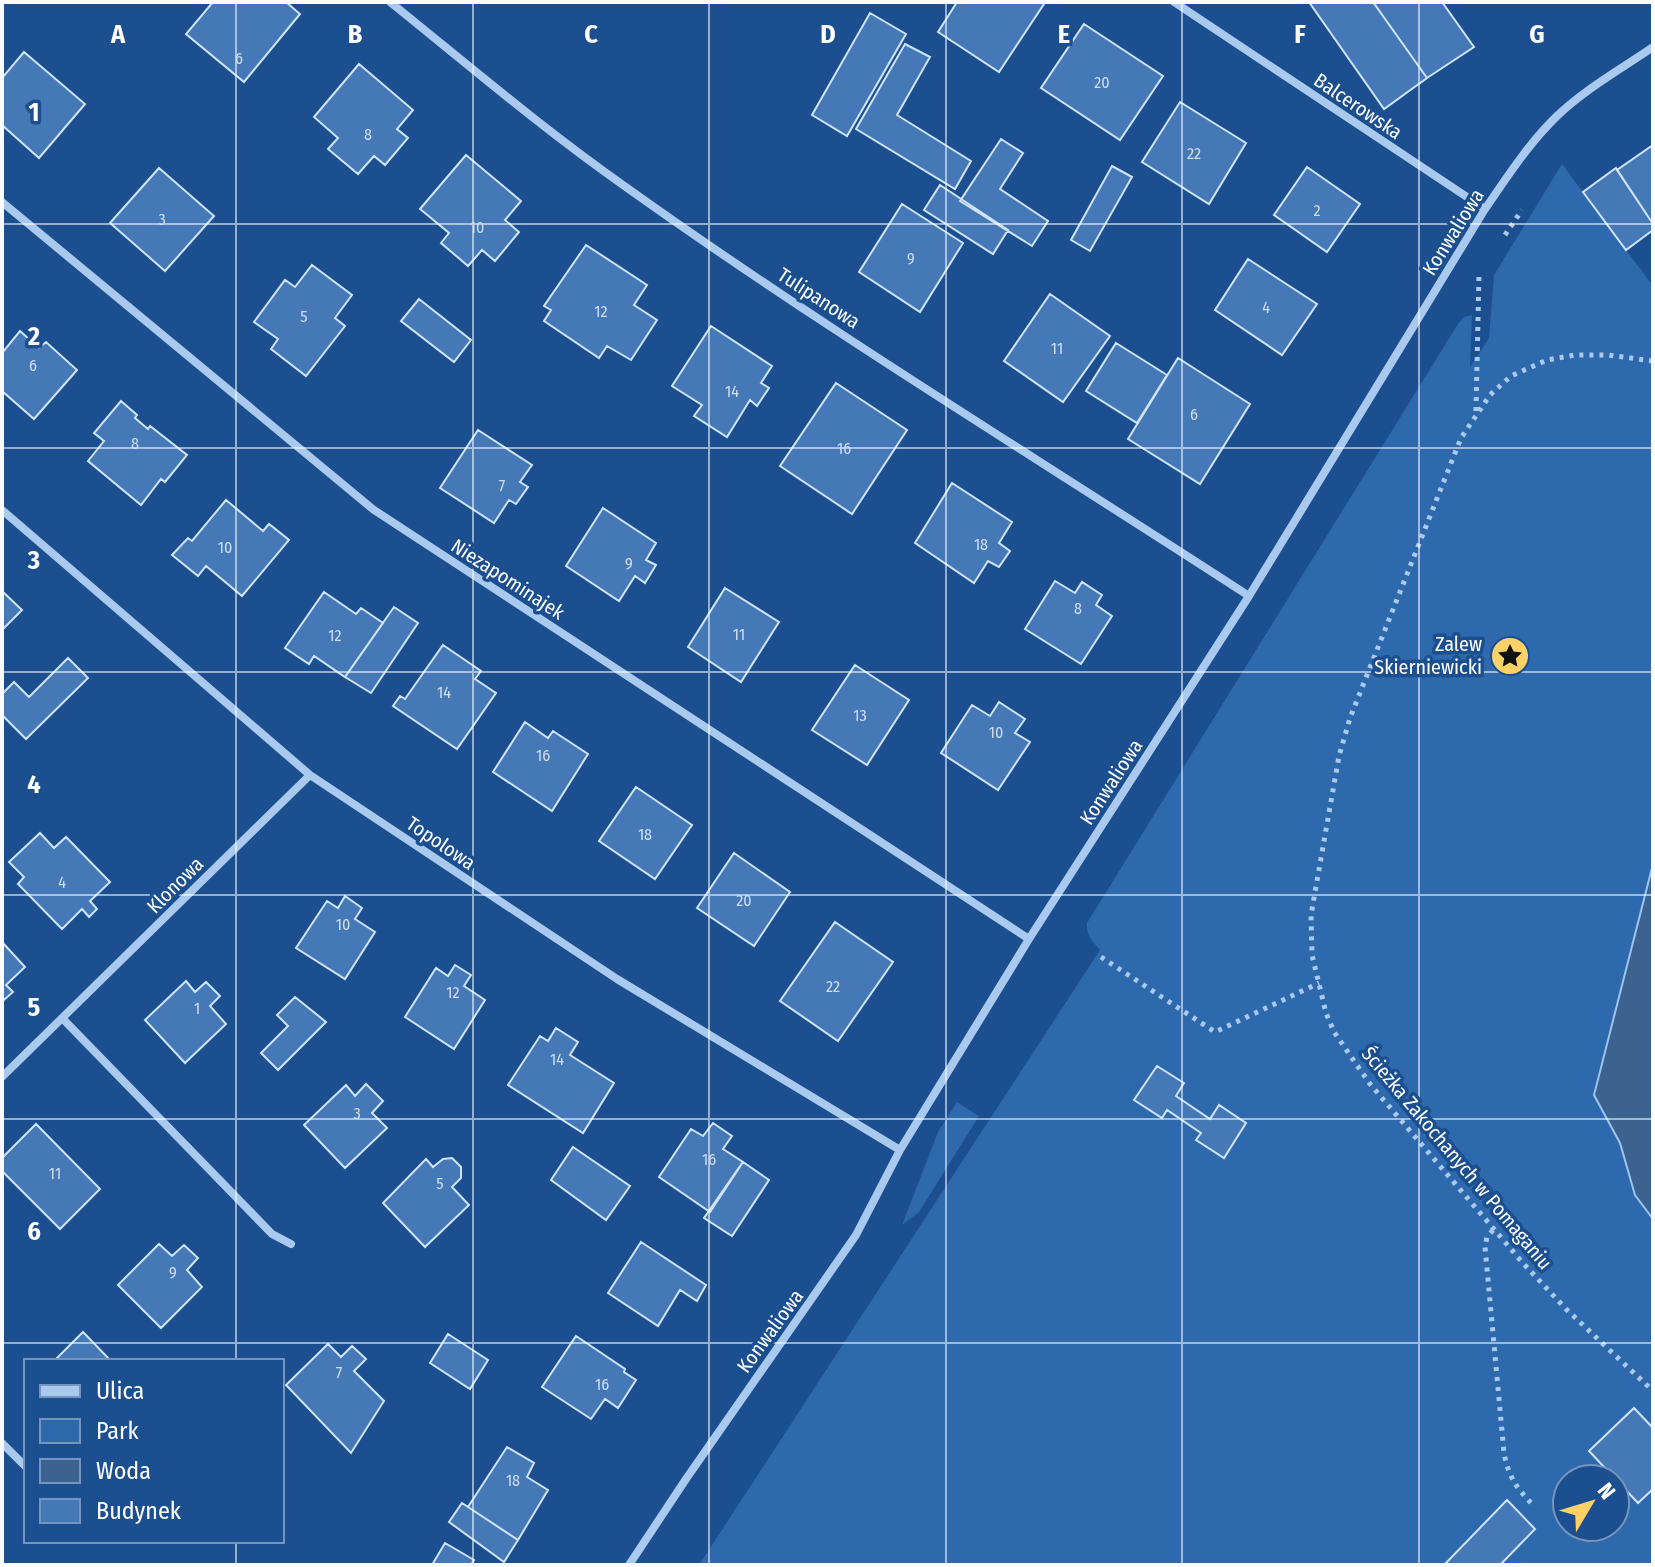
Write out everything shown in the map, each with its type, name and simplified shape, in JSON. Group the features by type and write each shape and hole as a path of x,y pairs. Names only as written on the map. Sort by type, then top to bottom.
{"street":[{"name":"Tulipanowa","path":"390,2 542,125 622,184 767,284 1249,596"},
{"name":"Balcerowska","path":"1174,2 1485,209"},
{"name":"Konwaliowa","path":"629,1565 856,1235 900,1150 1029,939 1249,596 1485,209 1525,152 1557,115 1653,47"},
{"name":"Niezapominajek","path":"2,202 374,510 1029,939"},
{"name":"Topolowa","path":"2,510 310,775 617,979 900,1150"},
{"name":"Klonowa","path":"2,1077 310,775"},
{"path":"62,1018 272,1234 291,1244"},
{"path":"2,1443 24,1465"}],"path":[{"path":"1505,236 1522,210"},
{"path":"1476,413 1479,274 1487,261"},
{"name":"Ścieżka Zakochanych w Pomaganiu","path":"1653,361 1586,355 1547,360 1511,376 1476,413 1461,438 1350,718 1339,756 1311,915 1312,955 1326,1013 1343,1047 1370,1084 1493,1230 1566,1309 1653,1391"},
{"path":"1101,957 1215,1032 1319,983"},
{"path":"1493,1230 1487,1237 1485,1247 1504,1453 1508,1473 1533,1505"}],"green space":[{"path":"1562,164 1653,286 1653,1565 699,1565 1100,950 1092,941 1087,923 1458,324 1464,317 1472,315 1470,367 1489,338 1494,275"},
{"path":"957,1102 979,1116 919,1212 902,1225 938,1132"}],"water":[{"path":"1653,864 1653,1219 1635,1195 1620,1143 1594,1095"}],"building":[{"path":"213,2 286,2 300,14 244,82 186,34"},
{"path":"957,2 1044,4 999,72 938,32"},
{"path":"1309,2 1373,2 1427,78 1384,109"},
{"path":"1373,2 1442,2 1474,47 1427,78"},
{"path":"870,13 906,34 847,136 812,115"},
{"path":"1084,24 1163,76 1120,140 1041,88"},
{"path":"905,44 930,57 897,115 971,161 955,189 856,129"},
{"path":"24,52 85,104 39,158 2,125 2,78"},
{"path":"359,64 413,110 397,129 408,138 385,165 374,156 358,174 328,149 338,138 314,117"},
{"path":"1180,102 1246,143 1209,204 1142,162"},
{"path":"1001,139 1023,153 1000,189 1048,221 1032,246 960,201"},
{"path":"1653,145 1653,224 1617,170"},
{"path":"466,155 521,201 505,220 519,232 495,261 482,250 468,266 441,243 449,233 420,209"},
{"path":"1112,166 1132,177 1090,251 1071,240"},
{"path":"1307,167 1360,204 1327,252 1274,215"},
{"path":"159,168 214,216 165,271 110,223"},
{"path":"1616,168 1653,224 1653,230 1626,250 1583,192"},
{"path":"940,185 1008,230 993,254 924,210"},
{"path":"902,204 963,243 920,312 859,272"},
{"path":"586,245 647,285 634,305 657,320 631,360 607,346 599,358 544,321 551,310 544,306"},
{"path":"1248,259 1317,304 1282,355 1215,310"},
{"path":"312,265 352,295 335,318 345,326 306,376 271,349 278,339 254,322 285,280 295,287"},
{"path":"1050,294 1110,336 1063,402 1004,361"},
{"path":"419,299 471,340 454,362 401,321"},
{"path":"711,326 772,366 761,383 769,388 757,406 750,400 727,437 694,416 702,405 672,386"},
{"path":"20,331 39,348 46,342 77,370 34,419 2,391 2,353"},
{"path":"1116,343 1167,375 1137,423 1086,391"},
{"path":"1178,358 1250,404 1200,484 1128,439"},
{"path":"836,383 907,430 852,514 780,466"},
{"path":"121,401 148,429 150,426 187,455 165,482 161,479 141,505 88,461 104,441 94,433"},
{"path":"478,430 532,465 520,482 528,487 516,504 509,500 494,523 440,488"},
{"path":"952,483 1012,522 999,543 1010,551 999,567 988,561 974,583 915,543"},
{"path":"226,500 263,531 269,524 289,540 242,596 206,566 198,576 172,555 188,538 192,541"},
{"path":"603,508 656,543 646,560 656,565 645,583 635,576 619,601 566,566"},
{"path":"1055,581 1075,593 1082,582 1102,595 1096,605 1112,616 1081,664 1025,629"},
{"path":"725,588 779,622 741,682 688,647"},
{"path":"2,591 22,610 2,630"},
{"path":"324,592 356,614 361,608 383,623 345,677 314,656 309,664 285,648"},
{"path":"394,607 418,623 371,693 345,677"},
{"path":"443,645 481,671 475,679 496,693 457,749 393,706 400,696 405,699"},
{"path":"68,658 88,678 26,739 2,715 2,694 14,682 29,697"},
{"path":"855,665 909,700 867,765 812,730"},
{"path":"999,702 1025,719 1015,733 1030,742 998,790 941,753 972,705 990,716"},
{"path":"525,722 548,738 553,731 588,754 552,811 493,772"},
{"path":"636,787 692,825 655,879 599,841"},
{"path":"40,833 54,848 66,837 110,882 90,901 97,909 89,917 82,909 62,929 18,884 24,877 9,862"},
{"path":"734,853 790,892 754,946 697,908"},
{"path":"345,896 362,908 355,919 375,932 345,979 296,948 327,901 338,908"},
{"path":"835,922 893,962 838,1041 780,1001"},
{"path":"2,942 25,967 6,985 13,992 4,1000 2,998"},
{"path":"455,965 471,975 464,986 485,1000 454,1049 405,1017 436,968 448,976"},
{"path":"186,981 195,992 206,982 220,996 210,1006 226,1024 185,1063 145,1020"},
{"path":"295,997 326,1022 278,1070 261,1053 288,1026 277,1015"},
{"path":"556,1028 578,1042 570,1055 614,1083 583,1133 508,1085 540,1036 548,1041"},
{"path":"1157,1066 1184,1083 1176,1096 1210,1119 1219,1105 1246,1123 1224,1158 1196,1140 1201,1133 1167,1110 1162,1118 1134,1100"},
{"path":"366,1084 383,1101 372,1113 387,1128 345,1168 304,1125 346,1085 355,1096"},
{"path":"713,1123 732,1136 723,1149 743,1162 710,1212 659,1177 691,1129 703,1136"},
{"path":"36,1124 100,1189 60,1229 2,1171 2,1158"},
{"path":"573,1147 630,1186 606,1220 551,1180"},
{"path":"452,1158 461,1167 461,1178 452,1187 469,1205 425,1247 383,1203 426,1159 433,1167 443,1159"},
{"path":"743,1162 769,1180 732,1236 704,1218"},
{"path":"641,1242 706,1285 697,1301 680,1290 658,1326 608,1293"},
{"path":"159,1244 172,1256 184,1245 198,1258 187,1270 202,1287 161,1328 118,1285"},
{"path":"83,1332 109,1359 56,1359"},
{"path":"448,1334 488,1360 470,1389 430,1363"},
{"path":"576,1336 636,1380 618,1408 605,1399 591,1419 542,1387"},
{"path":"328,1344 341,1357 352,1346 366,1359 354,1371 384,1401 351,1453 286,1385"},
{"path":"1634,1408 1653,1428 1653,1489 1638,1503 1631,1496 1631,1463 1600,1463 1589,1451"},
{"path":"507,1447 534,1463 527,1477 548,1490 518,1540 468,1507"},
{"path":"1507,1500 1535,1529 1500,1565 1444,1565"},
{"path":"462,1503 518,1540 504,1562 449,1522"},
{"path":"445,1543 474,1560 471,1565 432,1565"}],"place":[{"name":"Zalew Skierniewicki","path":"1510,656"}]}
